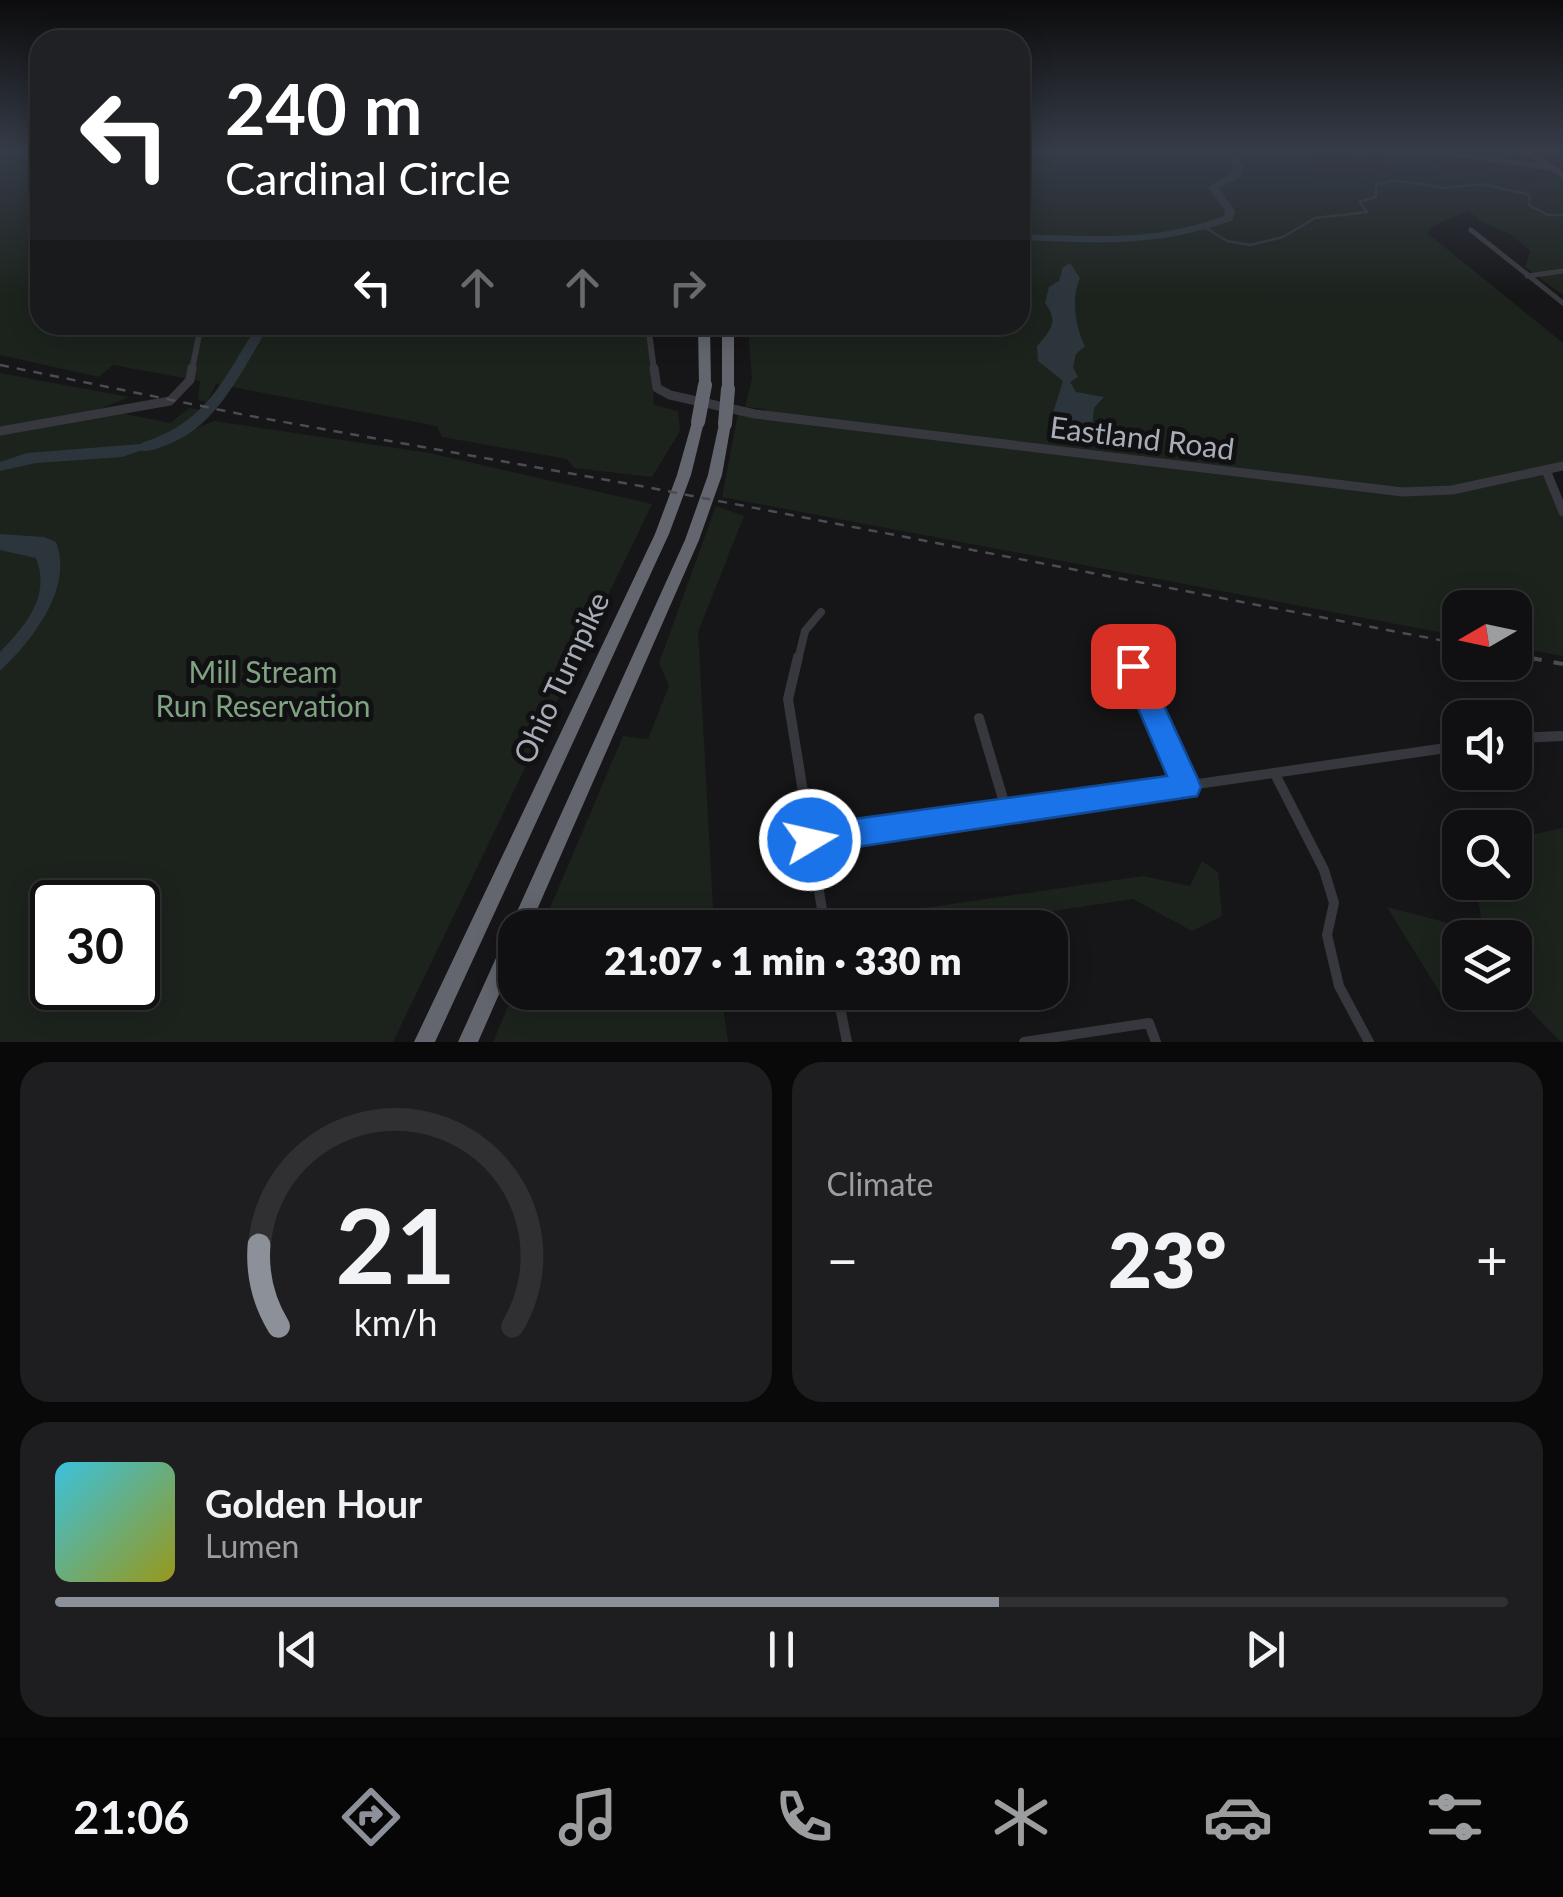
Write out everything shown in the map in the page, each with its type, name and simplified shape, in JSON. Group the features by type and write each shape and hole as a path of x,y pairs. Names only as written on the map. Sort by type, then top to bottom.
{"highway":[{"name":"Ohio Turnpike","path":"424,1042 662,534 698,422 705,384 704,335"},
{"name":"Ohio Turnpike","path":"527,910 692,540 715,475 725,424 728,335"},
{"path":"468,1042 498,974"}],"street":[{"path":"1470,230 1563,302"},
{"path":"1527,276 1563,271"},
{"path":"0,431 170,401 190,380 198,335"},
{"name":"Eastland Road","path":"649,335 657,388 714,406 951,439 1403,492 1452,490 1563,466"},
{"path":"1546,470 1563,512"},
{"path":"821,612 805,631 788,699 822,910"},
{"path":"1133,666 1186,787"},
{"path":"979,718 1006,809"},
{"path":"1532,737 1563,736"},
{"path":"810,840 1006,809 1276,776 1442,749"},
{"path":"1276,776 1324,870 1334,903 1327,935 1339,986 1369,1042"},
{"path":"840,1010 846,1042"},
{"path":"1024,1042 1149,1022 1156,1042"}],"green space":[{"path":"0,200 30,200 30,335 649,335 654,405 678,411 680,431 652,477 574,468 567,459 442,437 437,426 216,384 207,402 198,400 200,381 113,365 99,377 0,355"},
{"path":"1030,200 1563,200 1563,295 1525,267 1530,251 1509,233 1481,222 1469,210 1433,226 1427,233 1563,343 1563,466 1549,470 1563,508 1563,656 1532,650 1532,590 1442,590 1442,633 722,497 738,414 765,415 765,409 745,407 752,379 749,335 1030,335"},
{"name":"Mill Stream Run Reservation","path":"0,373 129,397 100,409 170,423 189,408 200,410 184,425 197,428 214,421 429,453 652,504 393,1042 0,1042"},
{"path":"716,506 744,516 698,632 713,910 549,910 623,736 648,739 669,686 659,663"},
{"path":"1563,828 1563,1042 1530,1010 1532,920 1481,920 1478,900 1532,900 1532,834"},
{"path":"1202,861 1218,872 1222,916 1192,931 1133,899 1060,910 911,910 1143,876 1190,886"},
{"path":"1387,907 1442,921 1442,996"},
{"path":"507,1010 723,1010 728,1042 493,1042"}],"shaded area":[{"path":"1070,263 1080,278 1075,312 1085,346 1076,354 1073,367 1078,377 1070,382 1076,392 1104,397 1094,408 1092,428 1079,431 1058,428 1052,416 1063,381 1038,361 1037,346 1052,326 1052,315 1045,303 1049,287 1059,281 1063,267"},
{"path":"166,442 122,457 36,463 0,471 0,462 27,453"},
{"path":"0,534 44,537 56,542 60,560 55,595 47,612 25,645 0,671 0,652 27,620 38,597 40,572 36,558 0,550"}],"waterway":[{"path":"1030,237 1126,240 1175,235 1229,218 1230,211 1222,200"},
{"path":"1206,228 1227,241 1250,245 1283,237 1315,218 1367,212 1359,202 1367,200"},
{"path":"1530,200 1529,205 1548,215 1563,215"},
{"path":"147,447 170,439 205,415 258,335"}],"railway":[{"path":"0,365 245,415 646,487 1442,641"},
{"path":"1532,658 1563,664"},
{"path":"1532,659 1539,660"}],"route":[{"path":"810,840 1006,809 1186,787 1133,666"}]}
